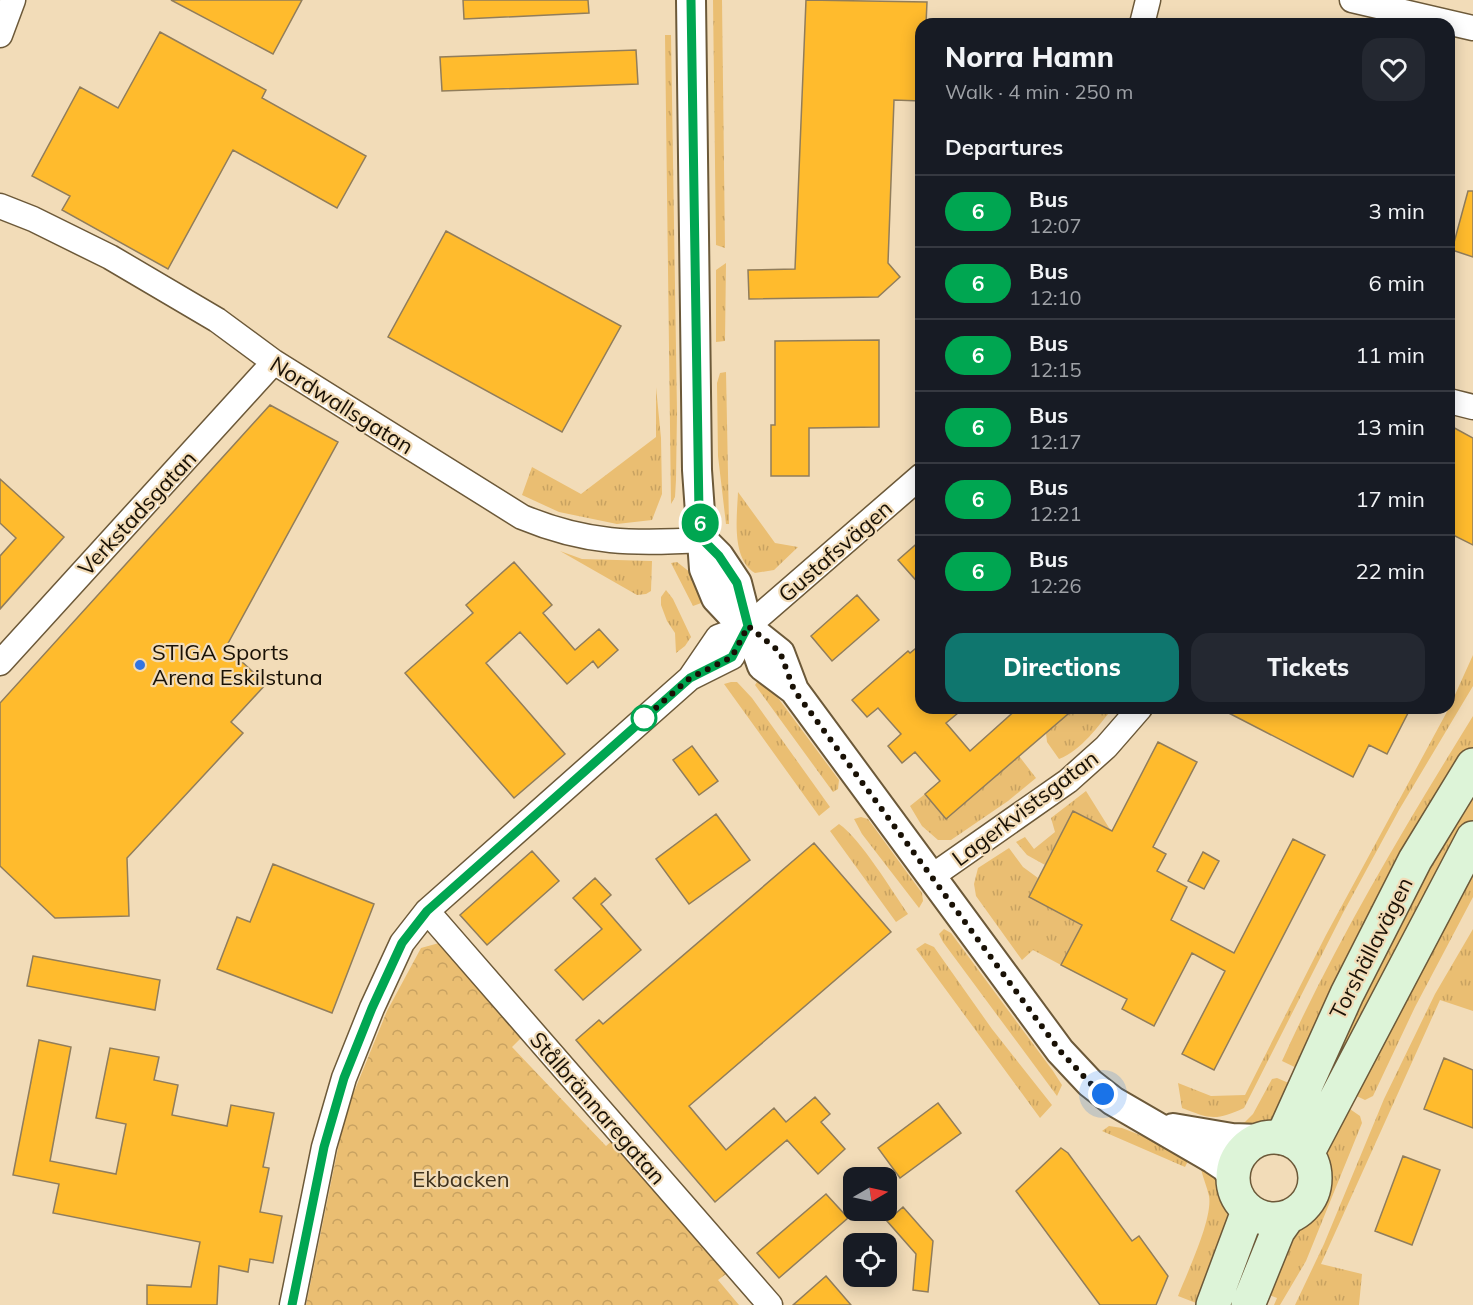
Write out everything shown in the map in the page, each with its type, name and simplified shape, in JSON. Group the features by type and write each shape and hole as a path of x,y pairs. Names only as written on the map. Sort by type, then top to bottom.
{"main road":[{"name":"Torshällavägen","path":"1283,1144 1347,994 1415,860 1473,765"},
{"name":"Torshällavägen","path":"1283,1144 1473,838"},
{"path":"1252,1143 1283,1144 1314,1172 1314,1187 1307,1202 1296,1213 1277,1220 1265,1219 1248,1211 1235,1192 1233,1169 1240,1154 1252,1143"},
{"path":"1213,1305 1248,1211"},
{"path":"1248,1305 1278,1231 1288,1217"}],"street":[{"path":"0,35 13,0"},
{"path":"691,0 697,470 704,569 716,598 731,615 748,626 762,666 794,690 1060,1051 1090,1083 1113,1101 1219,1162 1233,1177"},
{"path":"1144,18 1148,0"},
{"path":"1352,0 1430,18"},
{"path":"1455,24 1473,28"},
{"name":"Nordwallsgatan","path":"0,206 33,219 110,257 217,320 274,362 529,520 551,530 609,542 703,540"},
{"name":"Verkstadsgatan","path":"0,663 274,362"},
{"path":"1455,403 1473,407"},
{"name":"Gustafsvägen","path":"292,1305 324,1147 344,1078 372,1008 402,943 427,911 690,678 732,657 748,626 915,481"},
{"name":"Lagerkvistsgatan","path":"931,877 1068,781 1106,747 1135,714"},
{"name":"Stålbrännaregatan","path":"427,911 770,1305"},
{"path":"1154,1125 1283,1144"}],"green space":[{"path":"713,0 722,0 725,248 716,245"},
{"path":"665,35 671,35 677,412 675,497 671,504"},
{"path":"726,263 725,341 716,342 716,270"},
{"path":"726,372 729,524 726,524 718,456 717,383 720,373"},
{"path":"656,387 661,438 662,494 652,520 617,524 559,512 522,495 532,467 581,494 656,437"},
{"path":"738,492 775,543 798,547 774,570 755,573 742,558 737,536"},
{"path":"560,551 582,559 652,561 651,591 637,595"},
{"path":"677,562 691,573 704,602 693,606 671,563"},
{"path":"666,590 673,599 691,637 676,653 675,633 661,605 661,597"},
{"path":"1473,655 1473,686 1399,810 1343,913 1244,1108 1213,1117 1182,1108 1178,1083 1211,1096 1245,1095 1326,935 1446,714 1455,714 1455,695"},
{"path":"759,679 764,679 839,780 838,789 833,792 755,685"},
{"path":"737,682 752,698 830,807 819,816 724,684"},
{"path":"1068,714 1108,714 1082,744 1059,759 1047,742 1046,733"},
{"path":"1473,716 1473,752 1305,1072 1282,1061 1348,929 1396,843"},
{"path":"1019,756 1036,778 1008,801 951,840 938,840 922,826 910,806 925,794 946,818"},
{"path":"1473,787 1473,823 1332,1084 1316,1077"},
{"path":"1086,791 1111,831 1073,811 1045,865 1027,855 1016,842 1025,837 1034,849 1055,832 1051,818"},
{"path":"861,817 868,819 922,893 923,901 919,908 862,834 854,819"},
{"path":"839,824 866,853 908,914 896,922 830,831"},
{"path":"1009,848 1023,867 1038,878 1029,897 1063,915 1094,902 1061,965 1033,950 1022,960 976,896 974,884 978,868"},
{"path":"1473,864 1473,897 1415,1007 1373,1096 1365,1100 1344,1090"},
{"path":"944,929 951,933 1053,1071 1062,1085 1057,1096 943,942 939,934"},
{"path":"1473,929 1473,1011 1440,1000 1321,1264 1362,1274 1359,1305 1295,1305 1324,1244 1384,1099 1435,994"},
{"name":"Ekbacken","path":"439,943 522,1037 512,1047 606,1146 614,1139 730,1271 718,1280 739,1305 306,1305 345,1114 387,1011 421,948"},
{"path":"925,943 934,947 992,1029 1052,1105 1040,1118 916,949"},
{"path":"1277,1078 1298,1087 1275,1118 1261,1125 1226,1127 1245,1122 1253,1114 1272,1079"},
{"path":"1347,1107 1360,1116 1362,1123 1306,1261 1280,1305 1274,1305 1277,1298 1267,1294 1296,1227 1313,1215 1326,1196 1329,1176 1325,1146"},
{"path":"1109,1126 1122,1128 1191,1155 1185,1167 1102,1131"},
{"path":"1206,1162 1226,1195 1229,1222 1196,1303 1178,1296 1207,1218 1209,1196 1201,1169"}],"building":[{"path":"171,0 302,0 273,54"},
{"path":"463,0 588,0 589,13 464,19"},
{"path":"806,0 927,2 926,18 915,18 915,101 894,100 888,263 900,277 878,297 749,299 748,270 795,269"},
{"path":"160,32 266,90 262,98 366,156 337,208 233,150 168,269 62,210 70,196 32,176 80,87 118,108"},
{"path":"636,50 638,84 442,91 440,57"},
{"path":"1468,191 1473,191 1473,257 1455,251 1455,239"},
{"path":"446,231 621,326 562,432 388,337"},
{"path":"879,340 879,427 809,428 809,476 771,476 771,425 775,425 775,341"},
{"name":"STIGA Sports Arena Eskilstuna","path":"270,405 338,442 226,647 266,684 231,722 243,733 127,858 129,916 55,918 0,866 0,703"},
{"path":"1455,428 1473,438 1473,545 1455,536"},
{"path":"0,479 64,537 0,609 0,556 16,538 0,523"},
{"path":"915,545 915,579 898,560"},
{"path":"514,562 552,605 543,613 575,650 599,629 618,650 598,668 593,661 567,684 520,632 486,663 565,754 514,798 405,673 473,613 466,605"},
{"path":"857,595 879,620 832,661 811,636"},
{"path":"915,649 915,714 957,714 946,723 970,751 1011,714 1068,714 946,819 925,794 940,781 915,752 902,763 888,746 901,734 878,708 867,717 852,700 908,651 910,653"},
{"path":"1231,714 1407,714 1387,754 1369,745 1353,777"},
{"path":"1158,742 1197,762 1153,847 1166,854 1157,871 1187,887 1171,920 1234,953 1293,839 1325,855 1214,1070 1182,1054 1225,971 1192,953 1154,1026 1122,1009 1127,999 1061,965 1082,925 1029,897 1073,811 1112,831"},
{"path":"692,746 718,781 699,795 673,760"},
{"path":"716,814 750,860 689,904 656,859"},
{"path":"814,843 891,932 689,1106 726,1150 774,1108 786,1122 815,1097 830,1114 821,1122 845,1149 818,1174 787,1140 715,1202 576,1040 599,1020 603,1024"},
{"path":"532,851 559,881 487,945 460,915"},
{"path":"1203,852 1219,861 1204,889 1188,881"},
{"path":"273,864 374,904 332,1013 217,969 237,917 250,922"},
{"path":"595,878 611,895 601,904 641,950 583,1000 555,970 602,929 573,898"},
{"path":"33,956 160,980 155,1010 27,986"},
{"path":"39,1040 71,1047 50,1161 116,1174 126,1124 96,1118 110,1048 159,1057 154,1080 178,1085 172,1115 227,1126 231,1105 274,1113 263,1167 269,1168 260,1212 282,1216 273,1263 250,1259 248,1272 219,1266 217,1305 147,1305 147,1285 191,1287 200,1242 53,1213 59,1184 13,1175"},
{"path":"1444,1058 1473,1070 1473,1128 1424,1109"},
{"path":"938,1103 961,1133 900,1178 897,1174 897,1167 892,1167 878,1148"},
{"path":"1061,1148 1068,1153 1132,1241 1139,1236 1168,1276 1156,1305 1100,1305 1016,1191"},
{"path":"1403,1156 1440,1170 1412,1245 1375,1231"},
{"path":"826,1194 843,1213 845,1221 779,1278 757,1253"},
{"path":"903,1207 933,1241 928,1292 913,1290 916,1254 887,1221 897,1221 897,1212"},
{"path":"826,1276 851,1305 793,1305"}],"bus line":[{"name":"6","path":"292,1305 324,1147 344,1078 372,1008 402,943 427,911 690,678 732,657 748,626 737,583 719,556 703,540 699,514 691,0"}],"place":[{"name":"STIGA Sports Arena Eskilstuna","path":"140,665"}],"route":[{"path":"644,718 642,720 690,678 732,657 748,626 780,652 794,690 1060,1051 1103,1094"}]}
